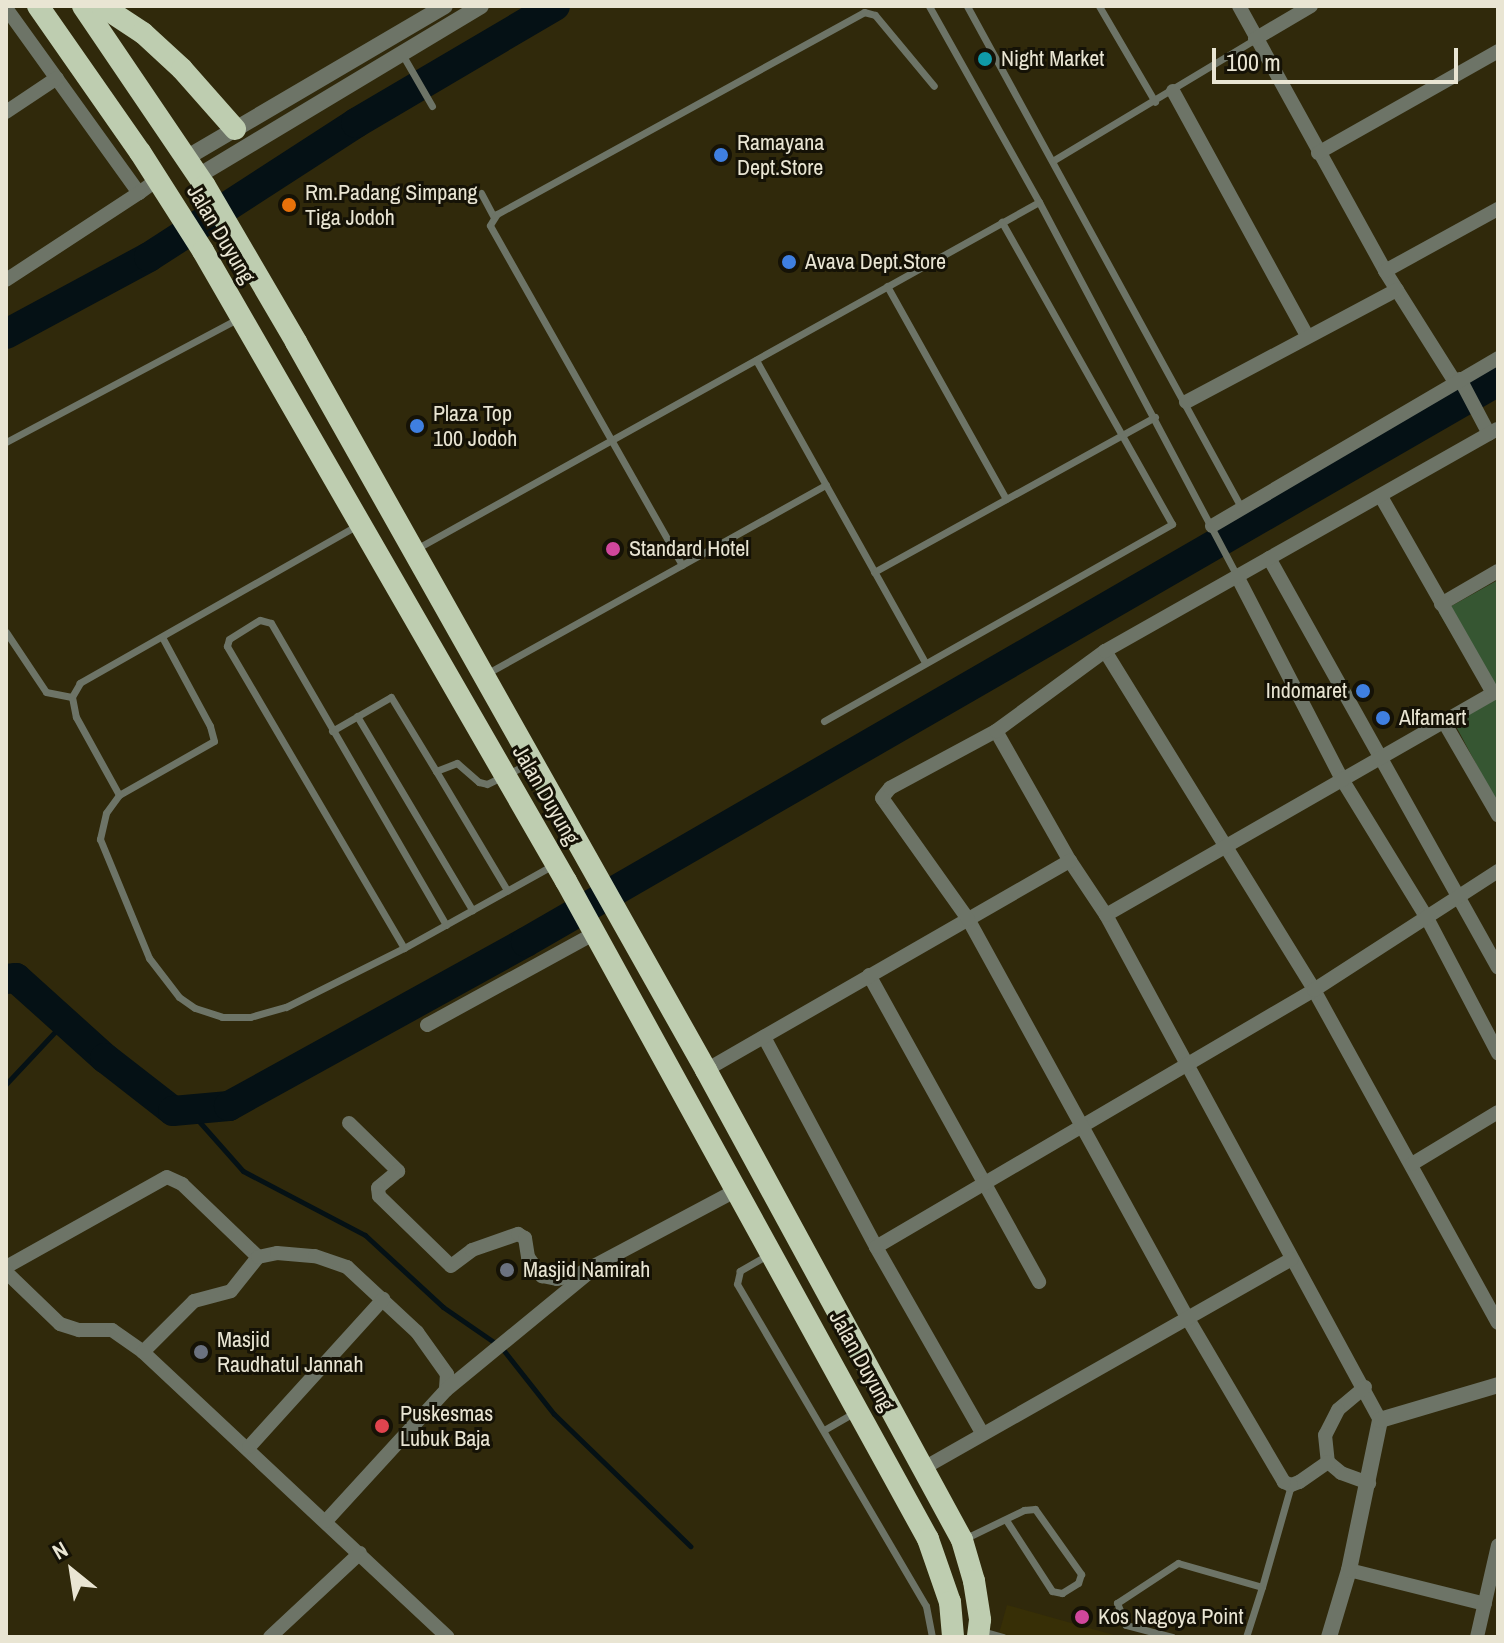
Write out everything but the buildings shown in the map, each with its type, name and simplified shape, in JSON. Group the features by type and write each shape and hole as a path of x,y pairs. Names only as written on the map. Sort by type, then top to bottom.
{"highway":[{"name":"Jalan Duyung","path":"38,6 158,179 203,251 362,522 593,930 773,1252 928,1539 950,1602 953,1637"},
{"name":"Jalan Duyung","path":"83,6 230,229 486,674 706,1070 962,1540 974,1581 979,1634"},
{"path":"102,6 143,33 182,69 235,138"},
{"path":"265,358 296,342"},
{"path":"812,1324 838,1311"}],"street":[{"path":"196,174 235,138 445,6"},
{"path":"235,138 402,54 481,6"},
{"path":"1239,6 1385,271 1480,415 1494,431 1269,558 1234,570 1105,651 996,731 890,788 882,798 968,919 1188,1319 1281,1478 1291,1485 1328,1462"},
{"path":"1255,39 1311,6"},
{"path":"6,9 139,193"},
{"path":"1318,153 1498,51"},
{"path":"6,112 57,78"},
{"path":"1173,91 1307,336"},
{"path":"6,280 158,179"},
{"path":"1385,271 1498,209"},
{"path":"1186,402 1397,290"},
{"path":"1214,530 1242,509 1498,358"},
{"path":"1106,915 1493,693 1381,497"},
{"path":"1269,558 1498,967"},
{"path":"1234,570 1343,781 1427,918 1498,1053"},
{"path":"1441,604 1498,571"},
{"path":"1105,651 1314,990 1498,1323"},
{"path":"1444,722 1498,815"},
{"path":"996,731 1070,861 1106,915 1292,1259 1365,1387 1380,1420 1349,1570 1329,1637"},
{"path":"706,1070 1070,861"},
{"path":"876,1247 1314,990 1498,871"},
{"path":"427,1025 593,930"},
{"path":"869,975 1039,1282"},
{"path":"764,1037 876,1247 982,1433"},
{"path":"1412,1164 1498,1112"},
{"path":"349,1123 398,1171 378,1188 379,1196 448,1264 454,1265 472,1250 518,1234 525,1238 528,1257 546,1278 557,1279 593,1269"},
{"path":"258,1257 182,1184 167,1177 155,1181 6,1269 60,1324 79,1330 112,1330 143,1352 249,1447 448,1637"},
{"path":"326,1521 446,1390 593,1269 737,1190"},
{"path":"143,1352 194,1301 231,1291 258,1257 277,1253 315,1256 347,1267 417,1332 450,1379 446,1390"},
{"path":"922,1469 1292,1259"},
{"path":"249,1447 383,1299"},
{"path":"1380,1420 1498,1385"},
{"path":"1365,1387 1338,1410 1325,1435 1328,1462 1341,1473 1369,1483"},
{"path":"1477,1637 1498,1545"},
{"path":"270,1637 360,1553"},
{"path":"1349,1570 1485,1604"}],"lane":[{"path":"929,6 1039,202 1234,570"},
{"path":"967,6 1054,160 1242,509"},
{"path":"1099,6 1155,102"},
{"path":"682,565 491,232 494,217 864,12 875,15 934,86"},
{"path":"1054,160 1255,39"},
{"path":"402,54 432,106"},
{"path":"481,193 494,217"},
{"path":"415,549 1039,202"},
{"path":"824,721 1170,528 1170,517 1002,222"},
{"path":"887,286 1006,499"},
{"path":"6,442 240,317"},
{"path":"756,360 925,662"},
{"path":"874,572 1155,417"},
{"path":"486,674 826,485"},
{"path":"119,795 76,717 72,697 80,683 362,522"},
{"path":"404,948 227,646 229,639 260,620 271,623 446,925"},
{"path":"6,632 46,692 72,697"},
{"path":"162,637 210,726 214,741 119,795 110,805 100,828 112,873 149,958 179,997 195,1008 222,1017 250,1017 286,1007 404,948 507,890 561,873"},
{"path":"332,731 392,698 507,890"},
{"path":"357,716 472,910"},
{"path":"436,771 457,763 483,784 533,761"},
{"path":"773,1252 740,1271 735,1278 737,1284 926,1606 932,1637"},
{"path":"824,1430 859,1409"},
{"path":"1246,1637 1291,1485"},
{"path":"962,1540 1024,1510 1035,1509 1081,1574 1078,1583 1062,1593 1052,1591 1006,1520"},
{"path":"1172,1637 1126,1625 1117,1603 1178,1563 1262,1587"},
{"path":"979,1634 1003,1637"}],"shaded area":[{"path":"1007,1605 1121,1637 998,1637"}],"green space":[{"path":"1498,580 1498,805 1450,715 1486,690 1439,613"}],"waterway":[{"path":"6,334 149,257 356,123 555,6"},
{"path":"6,979 16,978 105,1058 173,1111 229,1106 526,942 1498,381"},
{"path":"6,1084 64,1022"},
{"path":"189,1110 243,1171 365,1235 443,1307 501,1347 554,1414 690,1546"}],"place":[{"name":"Night Market","path":"985,59"},
{"name":"Ramayana Dept.Store","path":"721,155"},
{"name":"Rm.Padang Simpang Tiga Jodoh","path":"289,205"},
{"name":"Avava Dept.Store","path":"789,262"},
{"name":"Plaza Top 100 Jodoh","path":"417,426"},
{"name":"Standard Hotel","path":"613,549"},
{"name":"Indomaret","path":"1363,691"},
{"name":"Alfamart","path":"1383,718"},
{"name":"Masjid Namirah","path":"507,1270"},
{"name":"Masjid Raudhatul Jannah","path":"201,1352"},
{"name":"Puskesmas Lubuk Baja","path":"382,1426"},
{"name":"Kos Nagoya Point","path":"1082,1617"}]}
